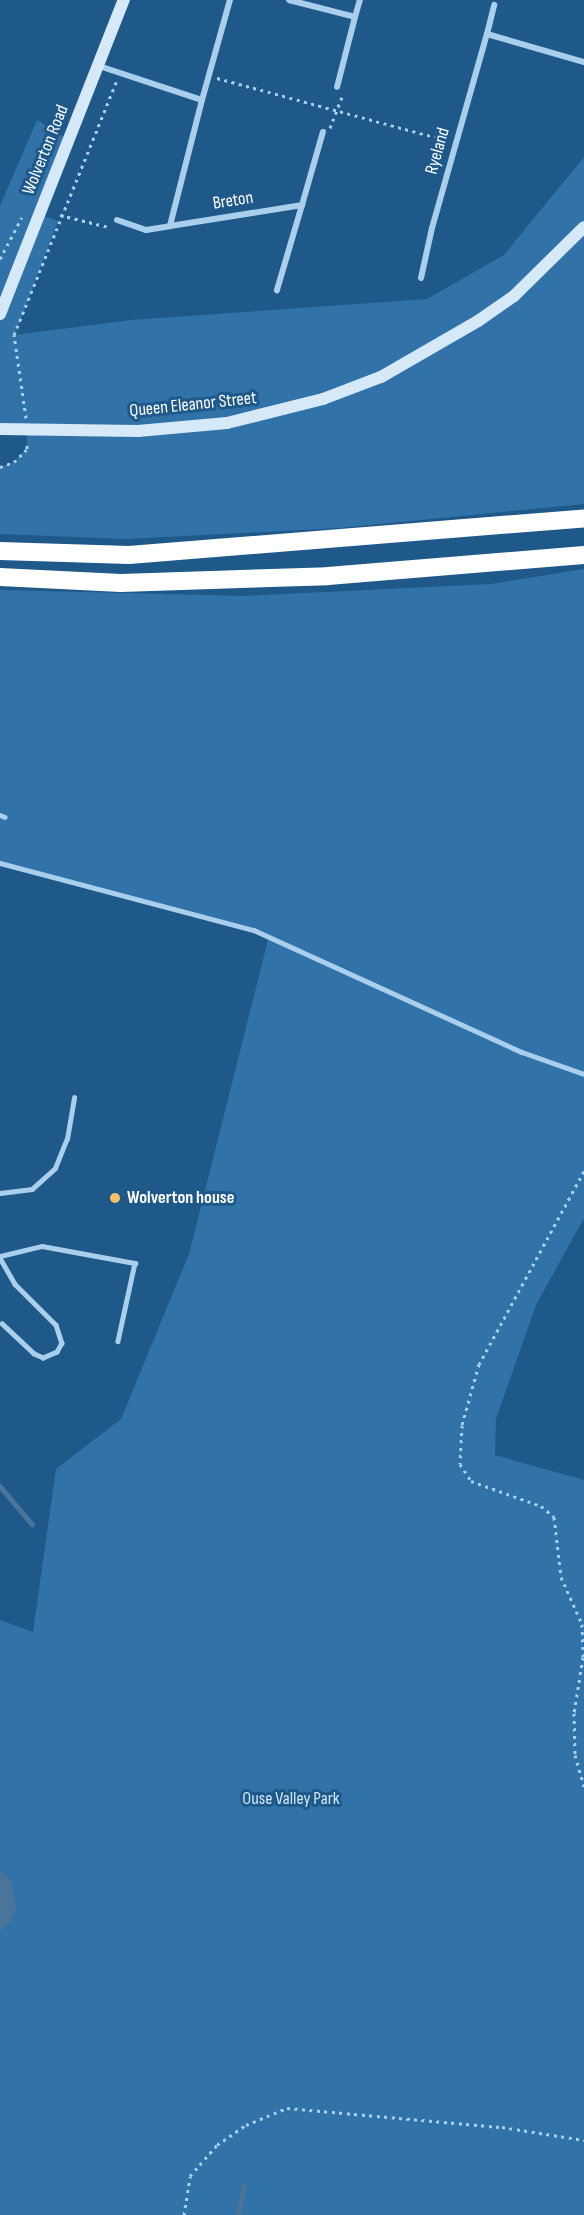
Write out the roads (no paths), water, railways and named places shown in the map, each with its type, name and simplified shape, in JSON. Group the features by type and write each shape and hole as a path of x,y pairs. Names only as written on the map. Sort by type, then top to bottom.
{"highway":[{"path":"0,550 129,555 584,518"},
{"path":"0,578 121,583 317,576 584,555"}],"street":[{"name":"Wolverton Road","path":"0,314 124,0"},
{"path":"170,226 230,0"},
{"path":"289,0 355,16"},
{"path":"337,87 360,0"},
{"name":"Ryeland","path":"421,278 494,5"},
{"path":"487,34 584,62"},
{"path":"99,66 202,100"},
{"path":"277,290 324,132"},
{"name":"Breton","path":"117,220 146,230 302,205"},
{"name":"Queen Eleanor Street","path":"0,429 138,431 227,423 323,399 381,377 478,321 514,296 584,226"}],"lane":[{"path":"0,863 254,930 522,1052 584,1074"},
{"path":"0,1193 32,1189 55,1168 67,1139 74,1098"},
{"path":"2,1324 34,1354 43,1358 57,1352 62,1343 56,1325 15,1284 0,1257 42,1246 135,1263 118,1341"}],"waterway":[{"path":"0,1486 32,1524"},
{"path":"238,2215 244,2187"}],"place":[{"name":"Wolverton house","path":"115,1198"}],"park label":[{"name":"Ouse Valley Park","path":"291,1799"}]}
